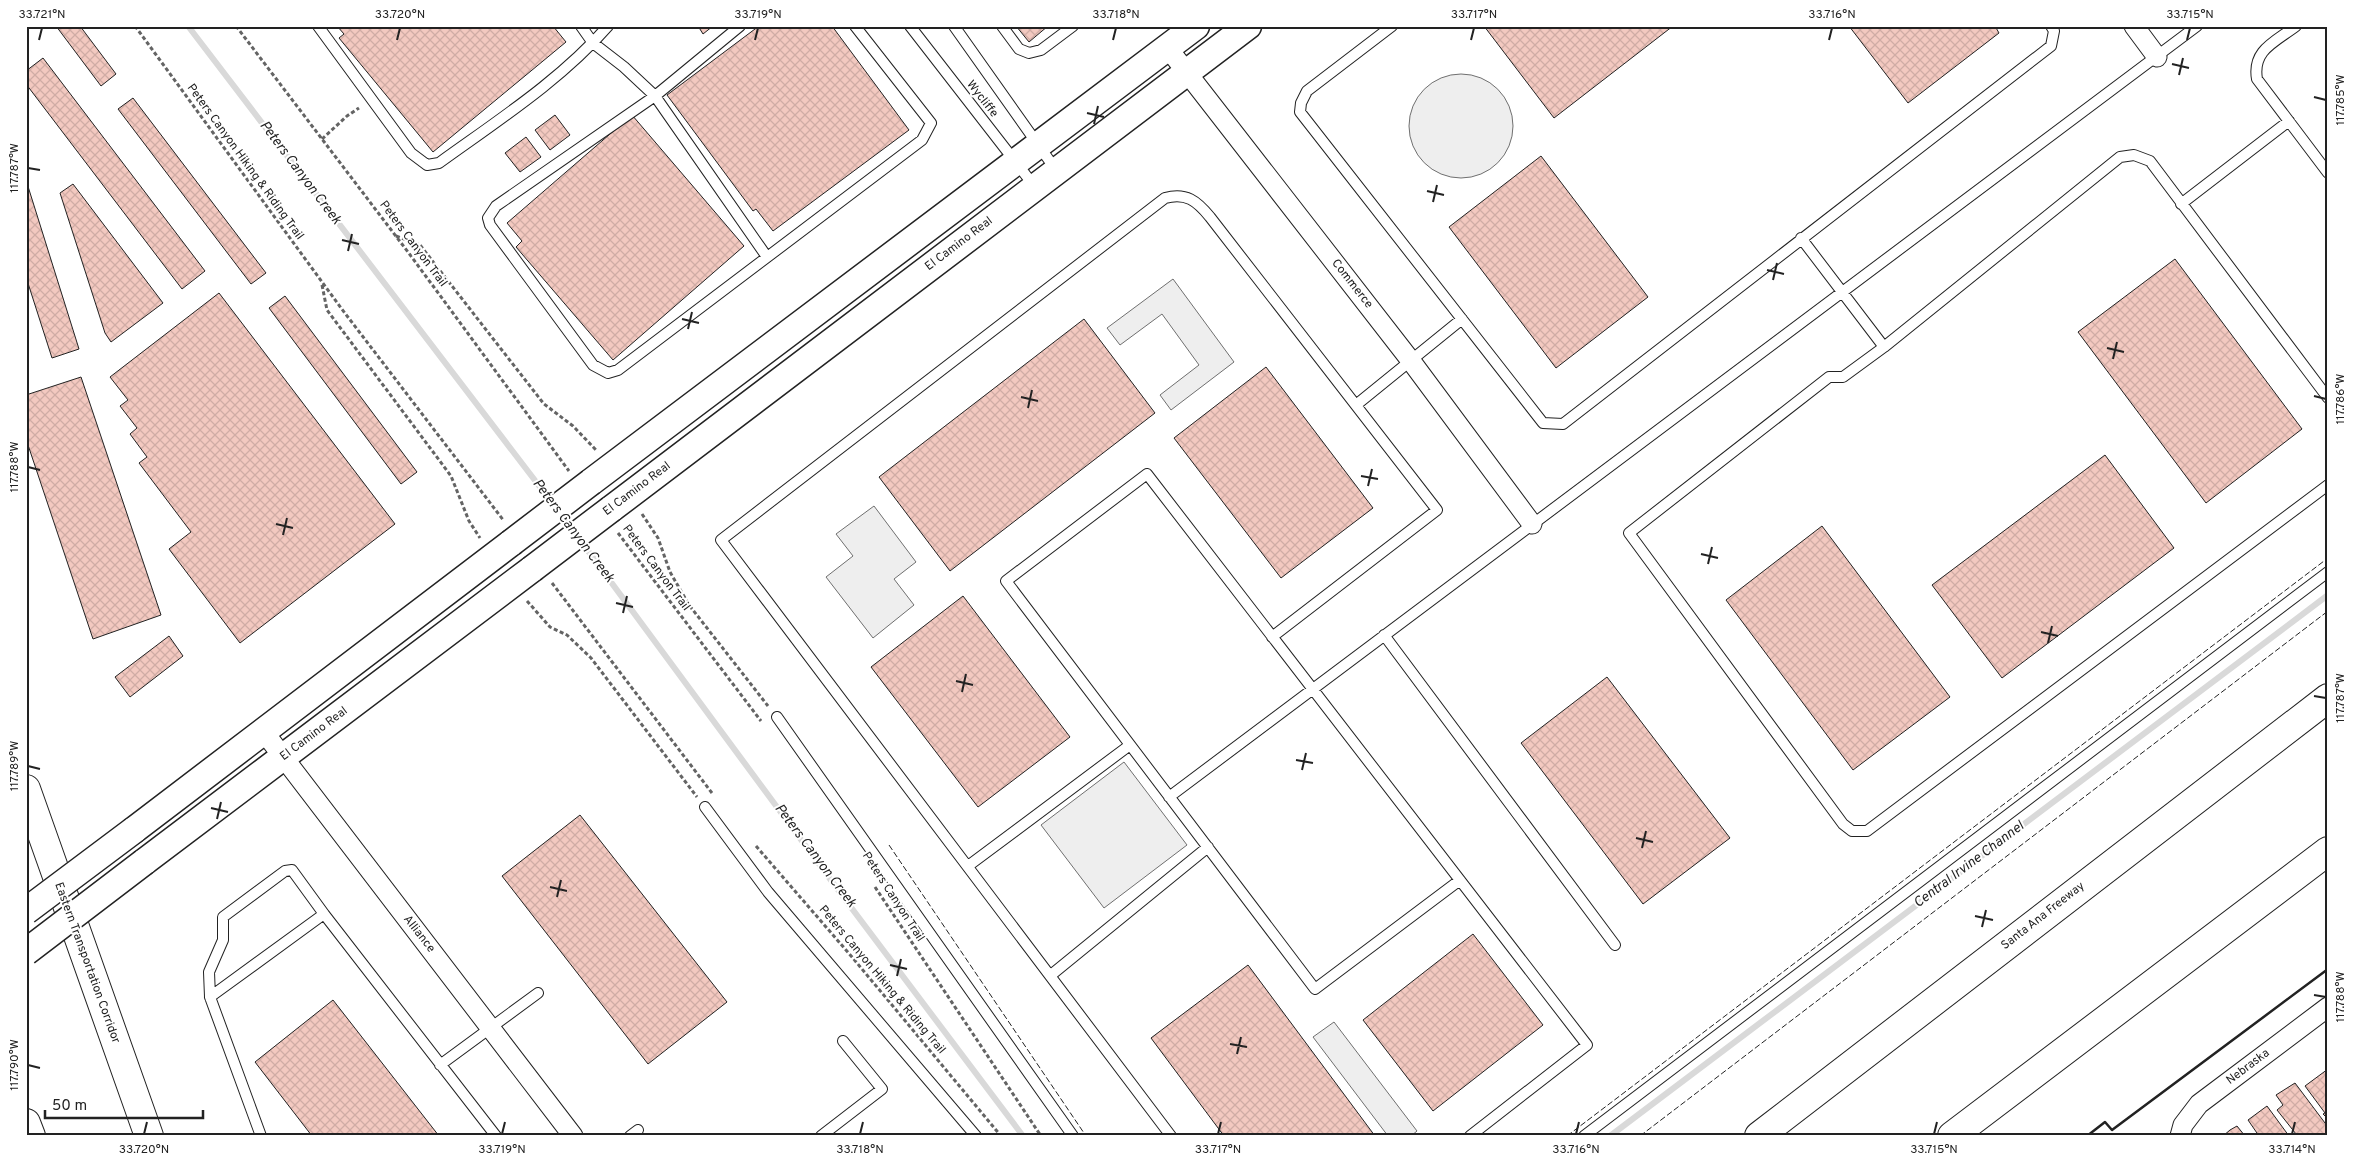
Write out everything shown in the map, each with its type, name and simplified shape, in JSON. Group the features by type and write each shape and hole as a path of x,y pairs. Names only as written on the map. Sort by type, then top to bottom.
{"highway":[{"name":"Santa Ana Freeway","path":"1759,1136 2328,698"},
{"name":"Eastern Transportation Corridor","path":"26,789 149,1136"},
{"path":"1952,1136 2328,851"},
{"path":"26,1123 31,1136"}],"main road":[{"path":"26,911 264,732 511,542 580,477 1196,26"},
{"name":"El Camino Real","path":"26,952 532,569 611,517 1034,187 1248,26"}],"street":[{"path":"2134,26 2158,57"},
{"name":"Commerce","path":"1167,47 1411,361 1532,524"},
{"name":"Alliance","path":"264,732 572,1136"},
{"name":"Nebraska","path":"2180,1136 2183,1125 2199,1104 2328,1007"}],"lane":[{"path":"318,26 411,153 427,165 439,163 533,94 594,43 608,26"},
{"path":"581,26 594,43 624,66 655,96 767,257"},
{"path":"740,26 655,96 496,206 488,218 490,225 593,365 608,373 618,370 922,140 931,123 855,26"},
{"name":"Wycliffe","path":"910,26 1034,187"},
{"name":"Wycliffe","path":"954,26 1056,171"},
{"path":"1002,26 1019,49 1028,53 1042,50 1073,26"},
{"path":"1392,26 1307,91 1301,103 1300,112 1543,423 1563,424 2051,46 2054,31 2050,26"},
{"path":"1169,797 2197,26"},
{"path":"2296,26 2260,54 2254,66 2257,80 2328,173"},
{"path":"2181,204 2289,122"},
{"path":"2326,391 2181,204 2150,161 2134,155 2120,157 1884,347 1843,377 1829,377 1629,533 1838,817 1852,831 1867,832 2328,485"},
{"path":"1171,1136 1051,974 721,540 1165,198 1176,195 1189,197 1200,204 1437,510 1272,637"},
{"path":"1801,238 1884,347"},
{"path":"1356,405 1462,319"},
{"path":"1460,880 1315,989 1006,581 1146,474 1588,1045 1470,1136"},
{"path":"1584,1136 2328,572"},
{"path":"1384,635 1615,945"},
{"path":"777,716 1073,1136"},
{"path":"968,866 1130,744"},
{"path":"705,807 768,892 976,1136"},
{"path":"1051,974 1208,847"},
{"path":"261,1136 210,997 209,972 223,940 223,917 285,871 292,870 496,1136"},
{"path":"210,997 324,914"},
{"path":"440,1065 492,1029 538,993"},
{"path":"821,1136 882,1089 844,1041"}],"path":[{"name":"Peters Canyon Hiking & Riding Trail","path":"135,26 341,308"},
{"name":"Peters Canyon Trail","path":"236,26 580,477"},
{"path":"322,138 346,116 372,100"},
{"path":"396,236 420,245 544,404 573,426 598,452"},
{"path":"321,282 327,310 451,476 470,521 483,542"},
{"path":"642,514 658,538 670,572 689,604 777,716"},
{"name":"Peters Canyon Trail","path":"611,517 764,725"},
{"path":"527,600 550,627 567,635 591,658 705,807"},
{"name":"Peters Canyon Hiking & Riding Trail","path":"754,844 852,957 1000,1136"},
{"name":"Peters Canyon Trail","path":"872,881 1042,1136"}],"shaded area":[{"path":"1461,74 1481,78 1498,89 1509,106 1513,126 1509,146 1498,163 1481,174 1461,178 1441,174 1424,163 1413,146 1409,126 1413,106 1424,89 1441,78"},
{"path":"1173,279 1234,362 1171,410 1160,395 1199,365 1162,314 1120,345 1107,328"},
{"path":"874,506 916,562 894,579 914,605 873,638 826,577 853,556 836,534"},
{"path":"1124,762 1187,845 1104,908 1041,825"},
{"path":"1334,1022 1417,1131 1411,1136 1388,1136 1313,1037"}],"building":[{"path":"56,26 80,26 116,74 101,86"},
{"path":"337,26 553,26 566,42 433,152 339,38 344,34"},
{"path":"698,26 713,26 703,34"},
{"path":"759,26 832,26 909,130 773,231 756,209 753,211 667,95"},
{"path":"1016,26 1048,26 1029,42"},
{"path":"1484,26 1673,26 1554,118"},
{"path":"1849,26 1995,26 1999,33 1908,103"},
{"path":"43,58 205,271 182,289 26,84 26,71"},
{"path":"133,98 266,273 251,284 118,109"},
{"path":"555,115 570,135 550,150 535,130"},
{"path":"632,115 744,246 613,360 516,247 522,241 507,223"},
{"path":"526,137 541,157 520,172 505,153"},
{"path":"1541,156 1648,297 1556,368 1449,227"},
{"path":"26,180 79,349 52,358 26,277"},
{"path":"73,184 163,303 111,342 105,333 60,193"},
{"path":"2175,259 2302,429 2206,503 2078,332"},
{"path":"219,293 395,524 240,643 169,549 191,532 139,463 147,457 130,434 137,428 120,406 128,400 110,377"},
{"path":"285,296 417,472 401,484 269,308"},
{"path":"1084,319 1155,413 950,571 879,477"},
{"path":"1266,367 1373,508 1281,578 1174,438"},
{"path":"81,377 161,615 93,639 26,439 26,395"},
{"path":"2105,455 2174,548 2002,678 1932,585"},
{"path":"1822,526 1950,697 1853,770 1726,600"},
{"path":"963,596 1070,737 978,807 871,667"},
{"path":"169,636 183,656 130,697 115,677"},
{"path":"1607,677 1730,838 1643,904 1521,743"},
{"path":"580,815 727,1002 648,1064 502,876"},
{"path":"1473,934 1543,1025 1433,1111 1363,1020"},
{"path":"1248,965 1375,1136 1224,1136 1151,1038"},
{"path":"333,1000 439,1136 312,1136 255,1062"},
{"path":"2328,1069 2328,1117 2326,1117 2305,1086"},
{"path":"2295,1083 2328,1127 2328,1131 2321,1136 2295,1136 2296,1134 2277,1110 2283,1105 2276,1095"},
{"path":"2267,1106 2289,1136 2259,1136 2248,1120"},
{"path":"2237,1126 2245,1136 2223,1136 2230,1130"}],"waterway":[{"name":"Peters Canyon Creek","path":"188,26 553,504"},
{"name":"Peters Canyon Creek","path":"559,512 573,530"},
{"name":"Peters Canyon Creek","path":"580,540 847,902 1023,1136"},
{"name":"Central Irvine Channel","path":"1610,1136 2328,595"}],"fence":[{"path":"1567,1136 2328,558"},
{"path":"1640,1136 2328,611"},
{"path":"889,845 1086,1136"}],"wall":[{"path":"2087,1136 2105,1122 2112,1130 2328,969"}]}
